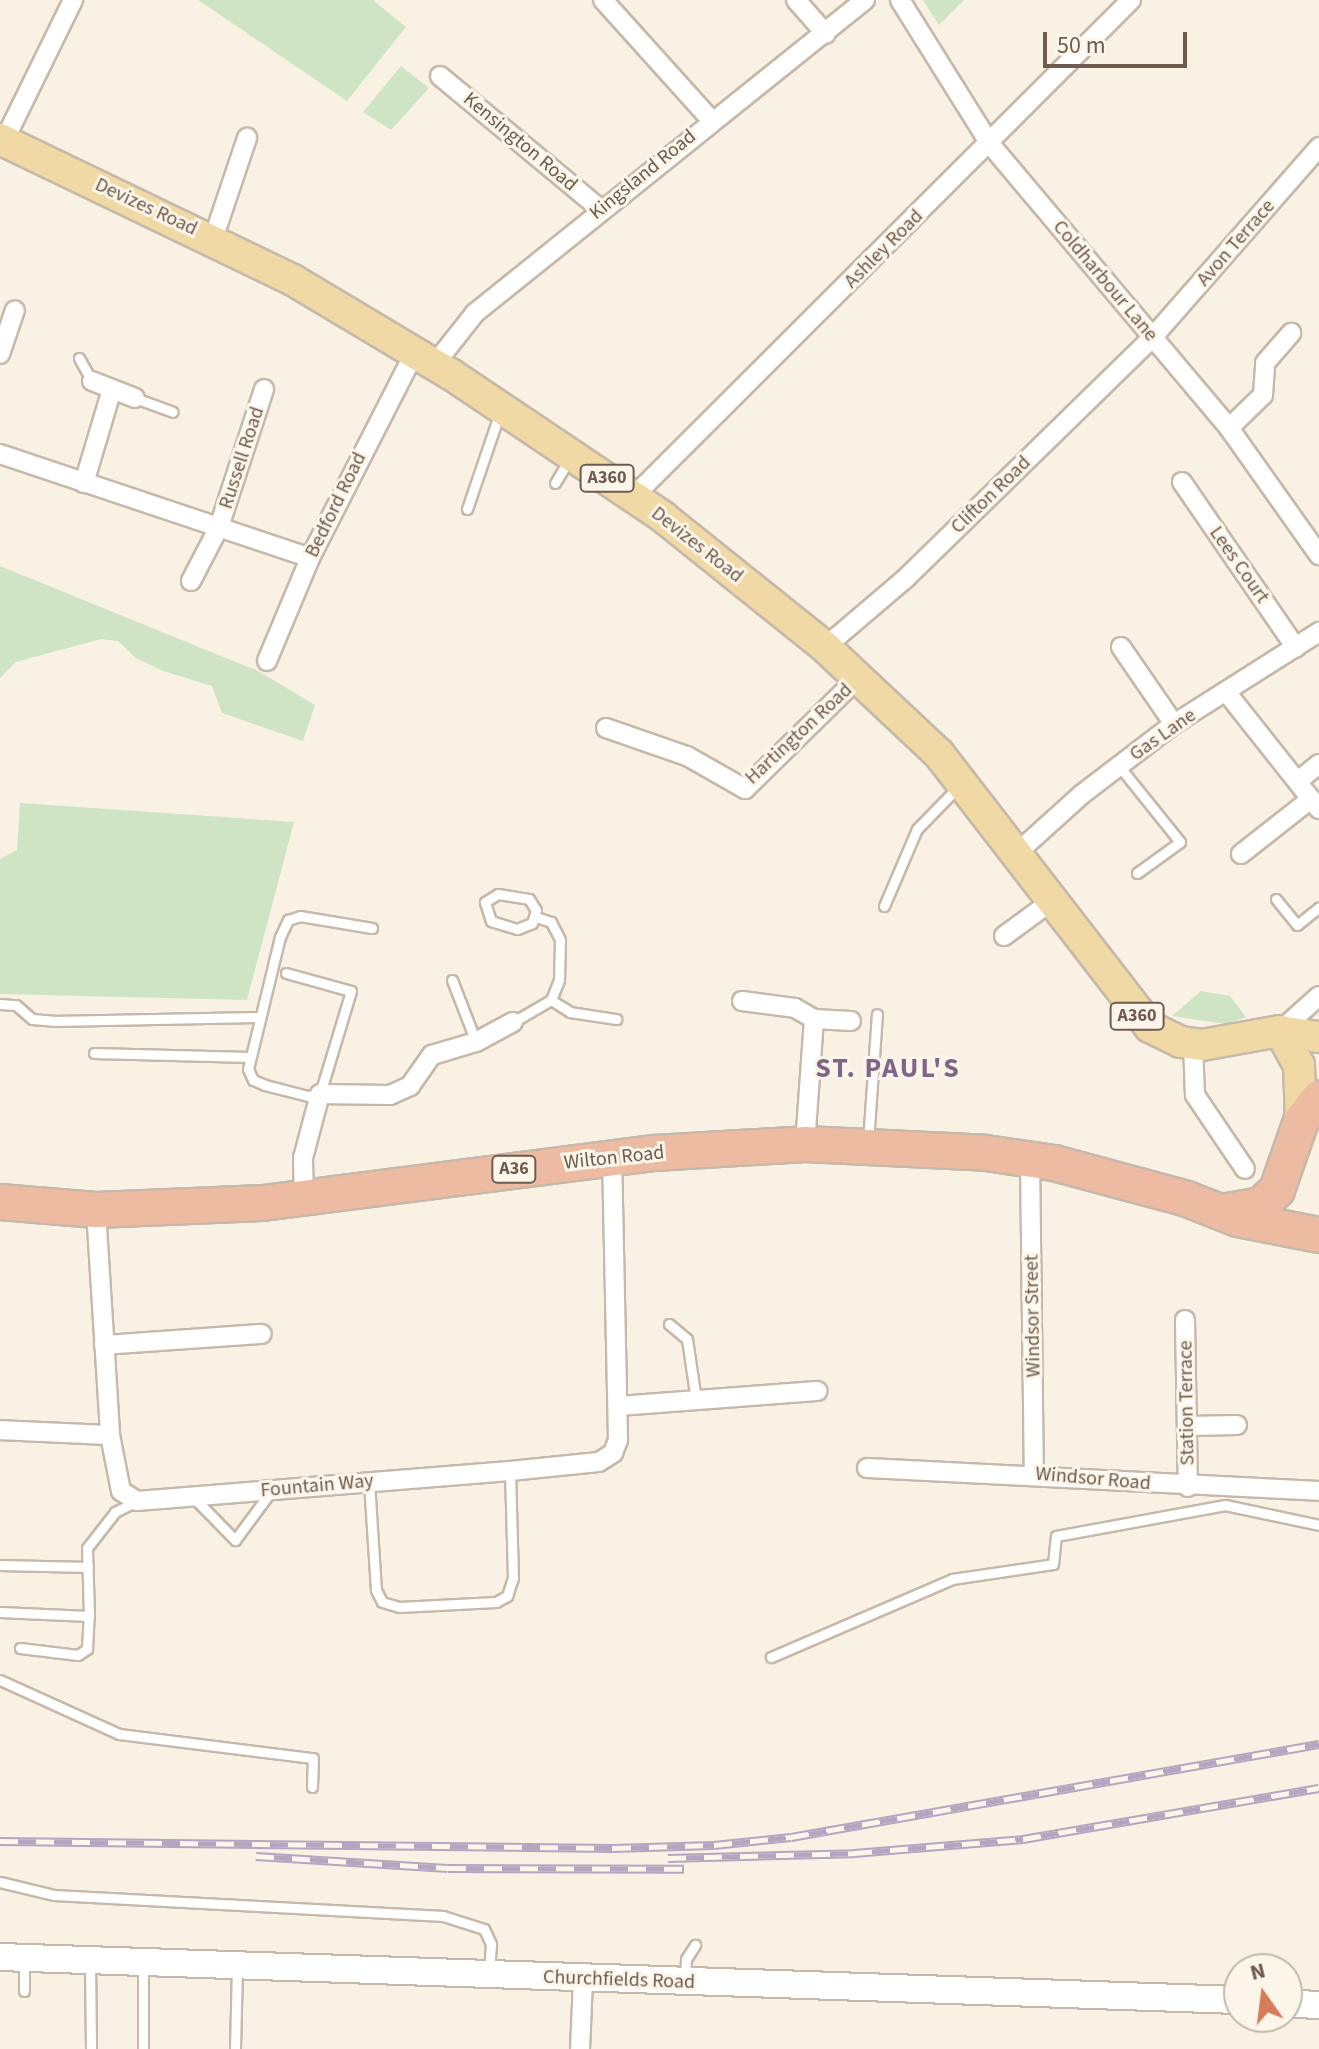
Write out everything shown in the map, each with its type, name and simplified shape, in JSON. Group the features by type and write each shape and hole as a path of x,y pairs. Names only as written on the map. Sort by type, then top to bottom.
{"highway":[{"name":"A36","path":"1287,1165 1310,1109"},
{"name":"Wilton Road","path":"0,1202 96,1210 304,1200 612,1158 805,1144 1030,1158 1222,1212 1319,1235"},
{"name":"Wilton Road","path":"1222,1212 1261,1205 1277,1190 1287,1165"},
{"path":"1287,1165 1297,1202 1319,1226"}],"main road":[{"name":"Devizes Road","path":"2,140 213,239 424,359 634,496 859,677 963,782 1142,1021 1193,1044"},
{"path":"1280,1031 1299,1065 1310,1109"},
{"path":"1193,1044 1280,1031 1319,1037"}],"street":[{"path":"2,140 73,0"},
{"path":"603,0 711,120"},
{"path":"796,0 826,34"},
{"name":"Kingsland Road","path":"424,359 600,209 711,120 826,34 865,0"},
{"name":"Coldharbour Lane","path":"900,0 990,144 1229,428 1319,555"},
{"name":"Ashley Road","path":"634,496 1131,0"},
{"name":"Kensington Road","path":"440,76 600,209"},
{"path":"213,239 247,138"},
{"name":"Avon Terrace","path":"1152,338 1317,152"},
{"path":"0,354 15,310"},
{"path":"1229,428 1263,395 1265,363 1291,333"},
{"name":"Clifton Road","path":"825,647 905,579 1152,338"},
{"name":"Bedford Road","path":"267,661 310,558 424,359"},
{"path":"92,381 135,398"},
{"path":"84,483 112,389"},
{"name":"Russell Road","path":"191,581 219,527 264,389"},
{"name":"Russell Road","path":"0,454 310,558"},
{"name":"Lees Court","path":"1182,482 1296,648"},
{"name":"Gas Lane","path":"1018,852 1119,766 1174,724 1319,632"},
{"path":"1121,647 1174,724"},
{"name":"Hartington Road","path":"606,728 687,756 745,789 859,677"},
{"path":"1227,693 1315,804 1241,854"},
{"path":"1298,781 1319,764"},
{"path":"1004,936 1053,900"},
{"path":"1280,1031 1319,996"},
{"path":"742,1001 795,1008 814,1019 851,1021"},
{"path":"805,1144 814,1019"},
{"path":"304,1200 303,1158 320,1094 390,1095 410,1086 432,1055 476,1042 513,1022"},
{"path":"1193,1044 1195,1095 1245,1169"},
{"name":"Fountain Way","path":"137,1501 510,1471 599,1462 613,1453 618,1406 612,1158"},
{"name":"Windsor Street","path":"1030,1158 1034,1473"},
{"path":"96,1210 110,1435 121,1491 137,1501"},
{"name":"Station Terrace","path":"1185,1320 1188,1487"},
{"path":"104,1345 262,1334"},
{"path":"618,1406 817,1391"},
{"path":"1188,1426 1237,1425"},
{"path":"0,1430 110,1435"},
{"name":"Windsor Road","path":"867,1468 1034,1473 1188,1487 1319,1491"},
{"name":"Churchfields Road","path":"12,1958 237,1969 1223,2000"},
{"path":"580,2049 583,1979"}],"lane":[{"path":"79,358 92,381"},
{"path":"135,398 173,412"},
{"path":"467,509 502,408"},
{"path":"555,483 573,454"},
{"path":"1119,766 1180,842 1137,873"},
{"path":"884,906 917,829 963,782"},
{"path":"498,894 523,897 534,904 536,917 526,927 507,928 491,921 485,902 498,894"},
{"path":"1276,899 1297,925 1319,907"},
{"path":"286,973 351,991 320,1094 308,1096 253,1080 250,1057 257,1017 288,920 300,916 372,928"},
{"path":"513,1022 551,1000 559,980 560,940 551,922 536,917"},
{"path":"452,980 476,1042"},
{"path":"551,1000 570,1012 616,1019"},
{"path":"0,1004 16,1005 32,1019 53,1021 257,1017"},
{"path":"868,1146 877,1014"},
{"path":"94,1053 250,1057"},
{"path":"669,1324 687,1339 696,1400"},
{"path":"369,1482 376,1590 382,1602 399,1607 496,1602 507,1596 513,1578 507,1483 510,1471"},
{"path":"192,1496 235,1540 272,1489"},
{"path":"20,1648 78,1655 87,1649 87,1548 115,1512 137,1501"},
{"path":"771,1657 952,1579 1053,1564 1056,1536 1225,1505 1319,1525"},
{"path":"0,1565 88,1567"},
{"path":"0,1612 89,1616"},
{"path":"0,1680 119,1734 313,1758 312,1787"},
{"path":"0,1882 54,1895 443,1916 484,1929 491,1944 489,1976"},
{"path":"685,1983 686,1959 695,1945"},
{"path":"12,1958 24,1991"},
{"path":"90,1963 91,2049"},
{"path":"143,1965 143,2049"},
{"path":"235,2049 237,1969"}],"green space":[{"path":"198,0 373,0 406,27 347,101"},
{"path":"923,0 964,0 939,25"},
{"path":"401,66 429,88 391,130 363,112"},
{"path":"0,566 258,671 315,705 303,741 222,713 212,686 163,671 136,658 118,641 101,639 16,662 0,678"},
{"path":"20,803 294,822 247,1000 0,994 0,859 17,850"},
{"path":"1201,991 1230,996 1246,1017 1226,1024 1172,1016"}],"railway":[{"path":"0,1841 613,1848 714,1845 791,1837 1319,1744"},
{"path":"668,1858 854,1853 1023,1839 1319,1788"},
{"path":"256,1856 448,1868 684,1869"}],"district":[{"name":"ST. PAUL'S","path":"888,1068"}]}
